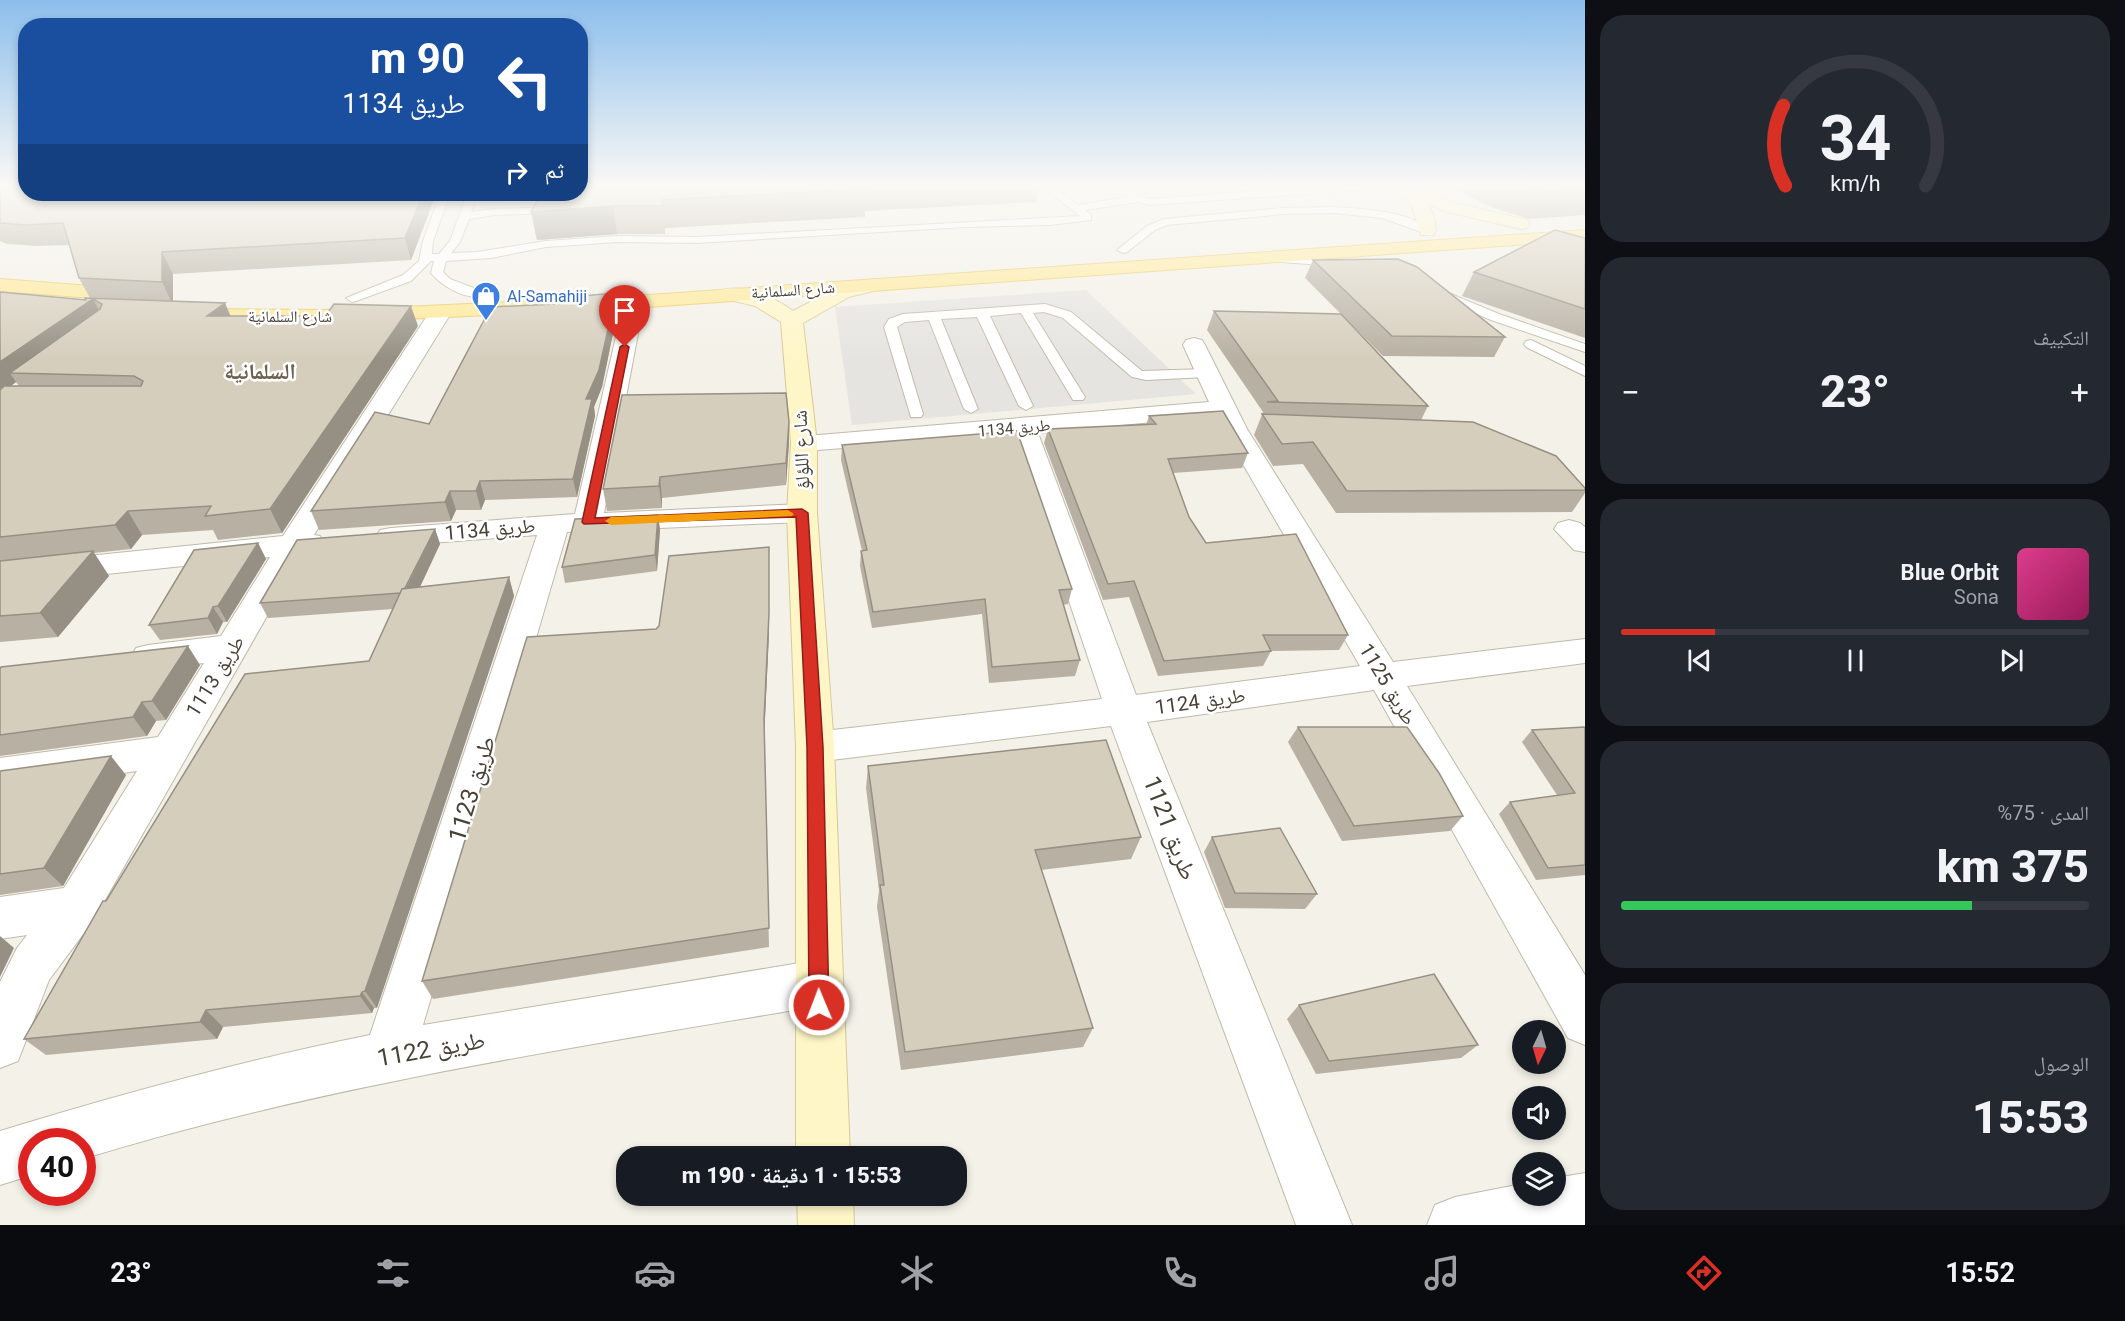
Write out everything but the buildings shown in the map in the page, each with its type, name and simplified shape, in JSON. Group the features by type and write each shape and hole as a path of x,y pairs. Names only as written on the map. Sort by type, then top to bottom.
{"main road":[{"name":"شارع السلمانية","path":"781,273 1216,244"},
{"name":"شارع السلمانية","path":"546,288 173,306 340,316 440,313 634,302 729,282 874,285 1456,244"},
{"path":"0,285 145,296"},
{"path":"0,304 23,306"},
{"path":"79,310 134,313"}],"street":[{"path":"729,282 770,303 792,320 842,293 874,285"},
{"name":"طريق 1123","path":"389,1055 571,523 634,302"},
{"name":"طريق 1113","path":"0,1042 12,1007 33,964 77,907 293,544 440,313"},
{"name":"شارع اللؤلؤ","path":"792,320 804,443 802,513 815,747 818,983 824,1146"},
{"name":"طريق 1125","path":"1194,345 1207,373 1585,1021"},
{"name":"طريق 1134","path":"804,443 1024,417 1237,422"},
{"name":"طريق 1121","path":"1024,417 1124,711 1324,1225"},
{"name":"طريق 1134","path":"0,575 293,544 571,523 802,513"},
{"path":"117,660 233,647"},
{"name":"طريق 1124","path":"815,747 1124,711 1384,677 1487,660 1585,651"},
{"path":"0,774 169,751"},
{"path":"0,918 77,907"},
{"name":"طريق 1122","path":"93,1128 129,1116 389,1055 818,983"},
{"path":"0,1158 18,1152"},
{"path":"1455,1225 1585,1201"},
{"path":"825,1206 826,1225"}],"lane":[{"path":"352,298 406,278 427,258 428,244"},
{"path":"453,244 437,268 440,278 475,292"},
{"path":"427,258 722,244"},
{"path":"1123,250 1131,244"},
{"path":"1262,258 1358,265"},
{"path":"1425,285 1495,317 1585,348"},
{"path":"916,414 890,327 894,322 903,318 1045,308 1067,315 1137,374 1146,376 1207,373"},
{"path":"1025,310 1078,397"},
{"path":"982,313 1024,417"},
{"path":"934,317 971,409"},
{"path":"1531,344 1585,372"}],"shaded area":[{"path":"1086,290 1196,394 852,425 835,307"}],"slow traffic":[{"path":"611,521 788,514"}],"place":[{"name":"Al-Samahiji","path":"486,322"}],"district":[{"name":"السلمانية","path":"260,371"}],"route":[{"path":"625,347 588,522 802,513 815,747 819,1005"}]}
